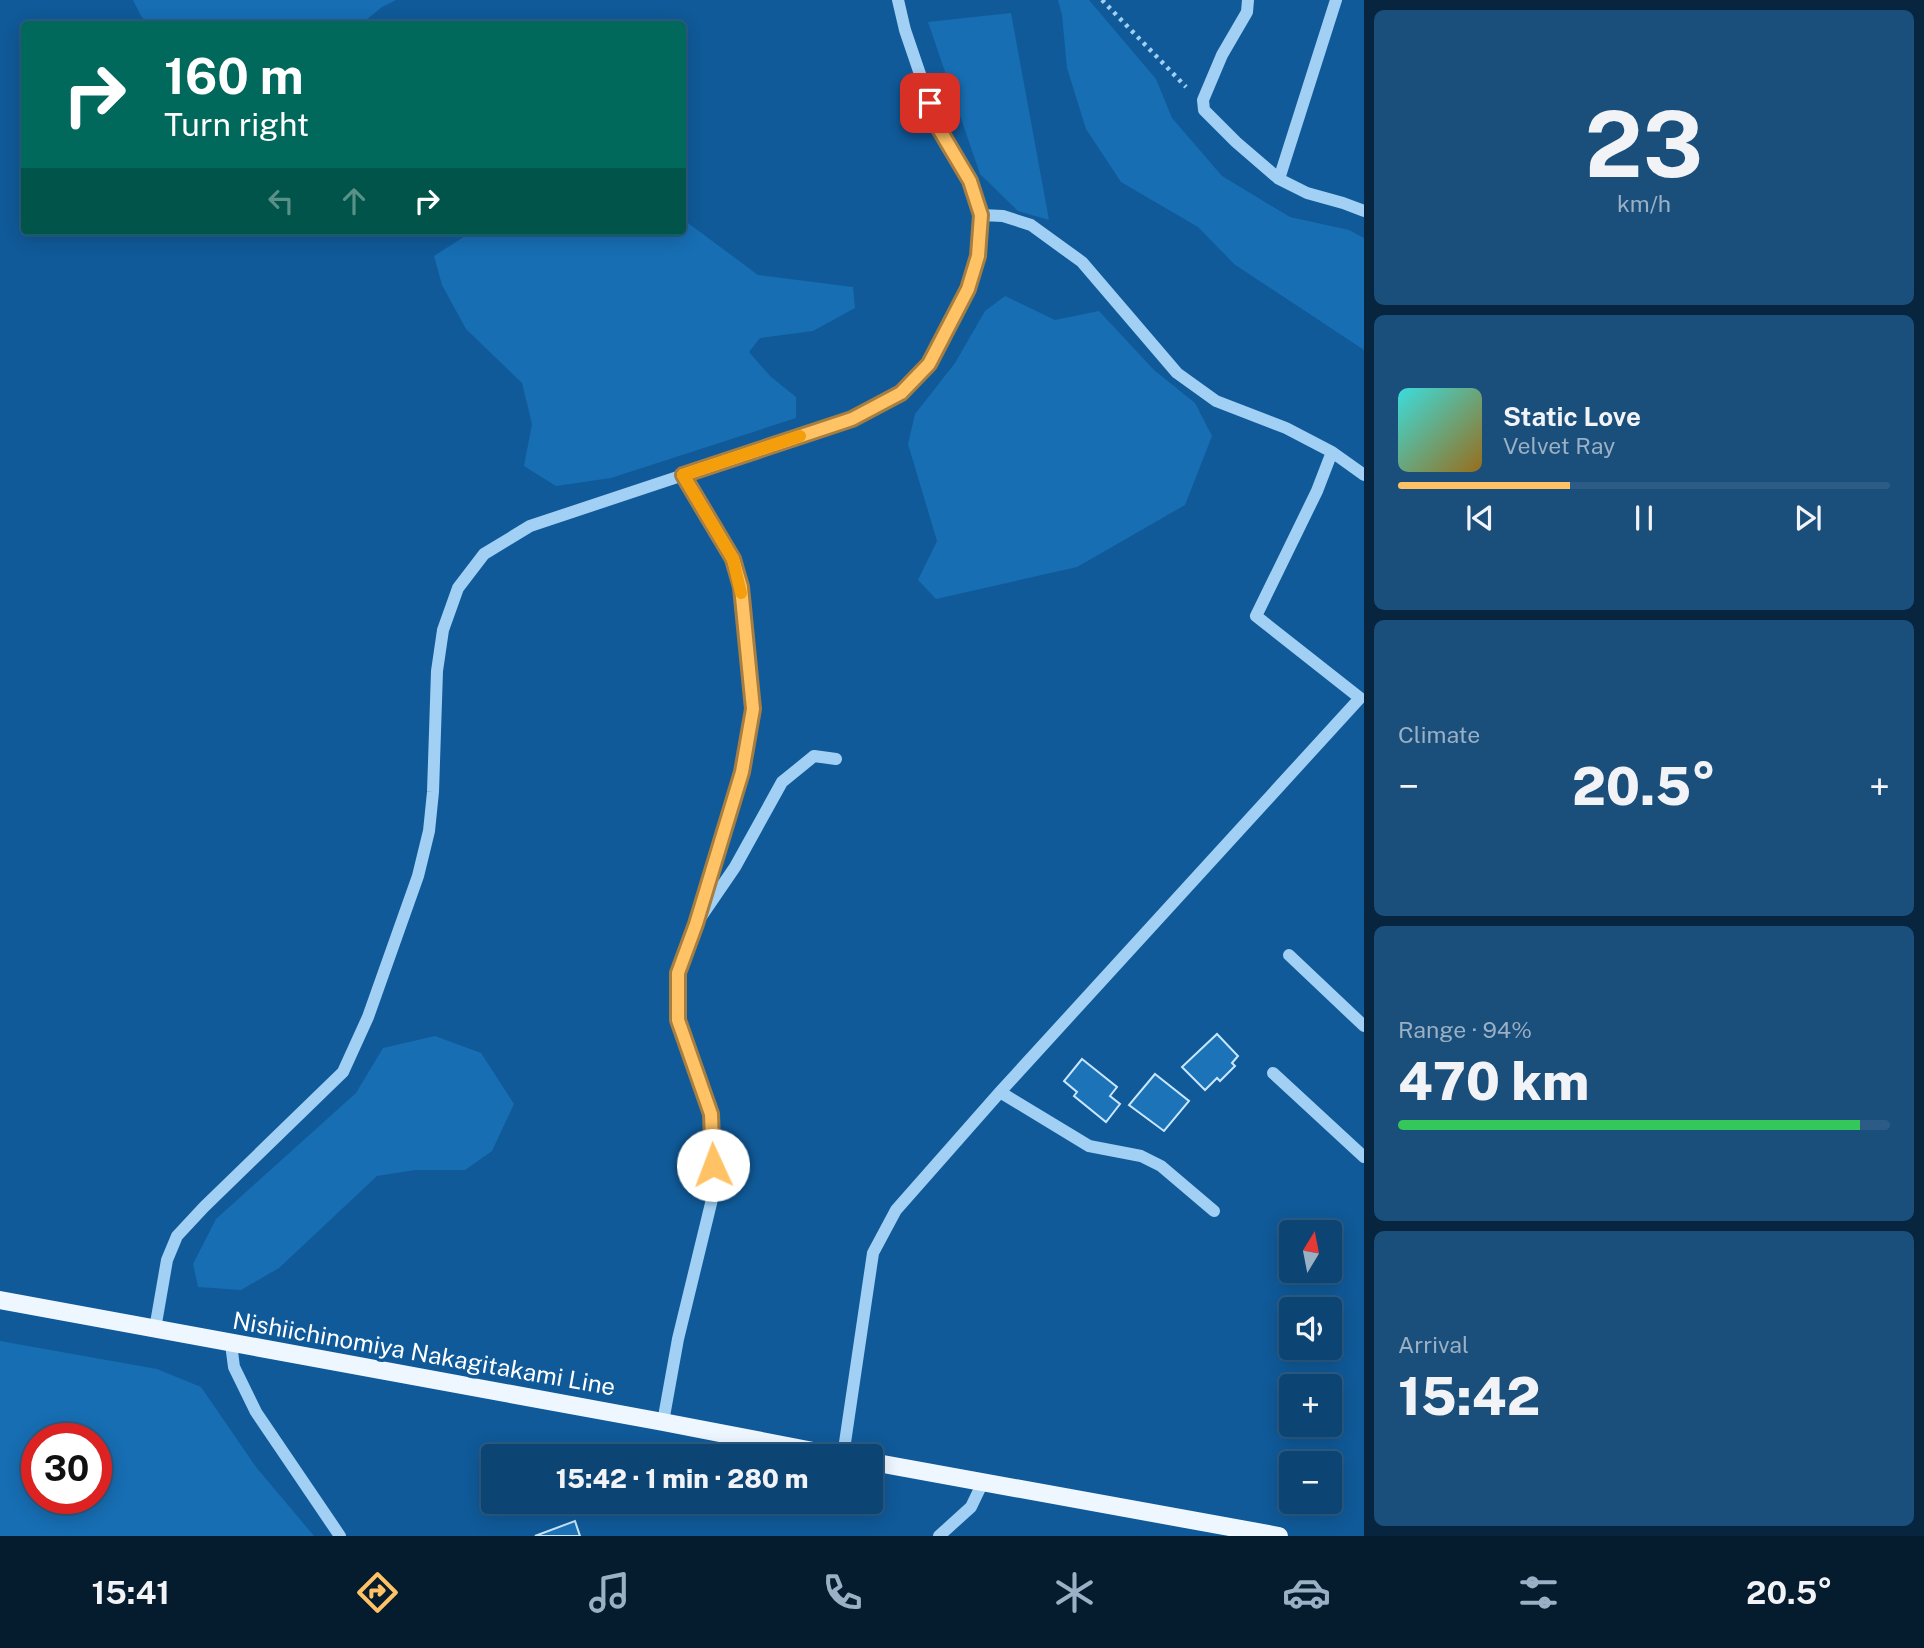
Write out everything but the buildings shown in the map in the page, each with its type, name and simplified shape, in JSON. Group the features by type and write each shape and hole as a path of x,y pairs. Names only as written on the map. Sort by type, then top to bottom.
{"main road":[{"name":"Nishiichinomiya Nakagitakami Line","path":"0,1300 778,1444"},
{"path":"883,1464 1279,1536"}],"street":[{"path":"155,1329 167,1261 177,1236 343,1072 368,1017 418,876 429,831 437,671 443,630 458,588 484,554 530,526 852,419 901,393 929,364 968,289 978,256 981,215 970,181 938,127 905,30 898,0"},
{"path":"1248,0 1247,12 1222,55 1203,100 1204,110 1279,179 1307,193 1364,211"},
{"path":"1279,179 1336,0"},
{"path":"981,215 1003,216 1031,225 1082,262 1177,373 1216,401 1286,428 1332,452 1364,475"},
{"path":"843,1444 873,1253 896,1210 1000,1092 1360,698 1256,616 1317,491 1332,452"},
{"path":"663,1422 678,1339 714,1191 711,1114 678,1020 678,973 696,924 742,772 753,709 741,587 733,559 683,475"},
{"path":"696,924 735,867 782,782 814,756 836,759"},
{"path":"1289,955 1364,1026"},
{"path":"1273,1073 1364,1157"},
{"path":"1000,1092 1089,1146 1141,1156 1161,1166 1214,1211"},
{"path":"231,1344 234,1367 256,1412 340,1536"},
{"path":"939,1536 971,1507 983,1482"}],"path":[{"path":"1102,0 1203,100"}],"shaded area":[{"path":"133,0 396,0 365,21 145,21"},
{"path":"1058,0 1089,0 1156,79 1172,118 1222,176 1290,217 1349,230 1364,238 1364,350 1234,264 1198,227 1121,182 1086,129 1067,68"},
{"path":"1011,13 1049,220 1018,211 980,174 928,22"},
{"path":"686,222 758,275 853,287 855,308 813,331 760,338 749,352 770,376 796,397 796,418 611,478 556,486 524,466 532,424 522,383 466,329 442,285 434,256 467,235 686,235"},
{"path":"1005,296 1055,320 1099,311 1154,370 1195,403 1212,436 1185,505 1077,567 936,599 918,580 937,541 908,444 915,414 955,363 985,311"},
{"path":"435,1036 481,1053 514,1104 492,1151 465,1170 415,1170 377,1176 279,1268 241,1290 198,1287 193,1264 216,1219 356,1093 383,1048"},
{"path":"0,1341 157,1369 201,1387 256,1467 314,1536 0,1536"}],"slow traffic":[{"path":"741,593 733,559 683,475 800,436"}],"route":[{"path":"713,1165 711,1114 678,1020 678,973 696,924 742,772 753,709 741,587 733,559 683,475 852,419 901,393 929,364 968,289 978,256 981,215 970,181 938,127 930,103"}]}
